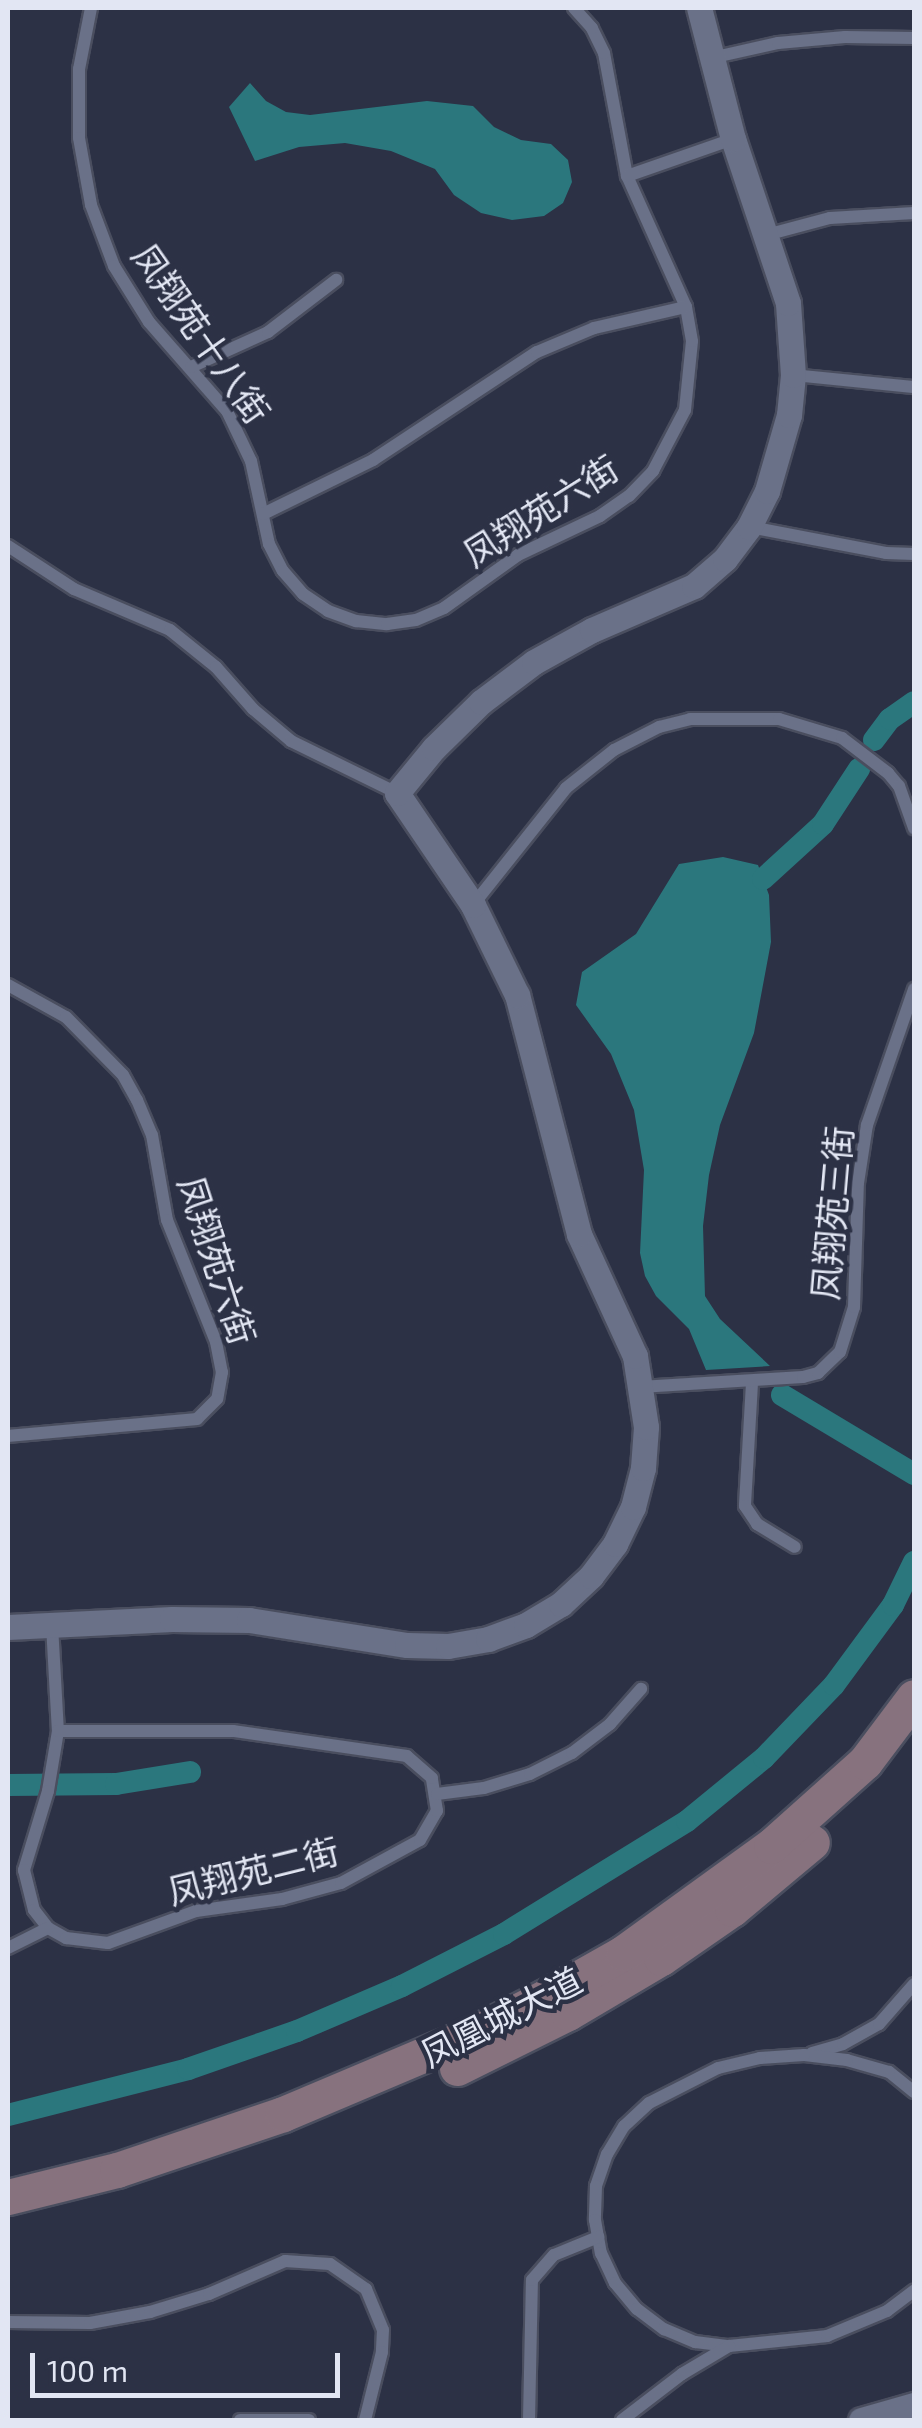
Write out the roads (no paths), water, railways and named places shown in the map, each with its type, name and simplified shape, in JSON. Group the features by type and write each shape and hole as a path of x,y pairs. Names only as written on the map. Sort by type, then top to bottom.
{"main road":[{"name":"凤凰城大道","path":"8,2197 117,2170 284,2114 475,2034 545,1998 624,1953 770,1846 865,1762 914,1697"},
{"name":"凤凰城大道","path":"8,2222 170,2178 261,2148 439,2076 568,2013 732,1909 862,1799 914,1738"}],"street":[{"path":"8,1628 250,1620 407,1645 448,1646 488,1639 526,1625 561,1604 591,1576 621,1532 644,1468 646,1427 634,1356 579,1234 517,995 473,905 397,793 434,748 481,702 563,646 694,586 725,559 749,526 781,454 793,375 788,304 733,139 700,8"},
{"path":"861,2420 914,2405"}],"lane":[{"name":"凤翔苑十八街","path":"91,8 78,103 91,204 130,295 170,348 191,367 240,435 270,544 283,571 303,594 328,610 356,621 386,624"},
{"path":"574,8 604,53 627,176 733,139"},
{"path":"711,58 778,43 845,36 914,38"},
{"name":"凤翔苑六街","path":"386,624 416,620 444,608 518,555 600,516 653,471 685,410 692,359 686,307 627,176"},
{"path":"766,235 830,218 914,213"},
{"path":"191,367 268,332 336,280"},
{"path":"263,514 372,460 537,352 594,328 686,307"},
{"path":"793,375 914,387"},
{"path":"749,526 886,553 914,554"},
{"path":"8,546 74,589 170,630 216,667 253,710 290,741 397,793"},
{"path":"473,905 566,788 614,750 658,728 690,719 779,719 842,738 899,786 914,828"},
{"name":"凤翔苑六街","path":"8,985 45,1003 77,1027 123,1075 138,1100 152,1135 167,1220 216,1342 222,1372 217,1399 197,1419 176,1424 8,1436"},
{"name":"凤翔苑三街","path":"640,1387 752,1383 818,1373 840,1352 848,1334 856,1287 863,1148 874,1098 914,988"},
{"path":"752,1383 745,1506 757,1524 794,1546"},
{"path":"8,1948 48,1928 26,1890 24,1870 49,1785 58,1731 58,1660 52,1625"},
{"path":"58,1731 194,1729 349,1745 406,1756 432,1778 437,1794 484,1788 530,1774 572,1753 610,1724 642,1688"},
{"name":"凤翔苑二街","path":"48,1928 86,1944 108,1943 196,1912 282,1899 341,1883 420,1840 431,1827 437,1794"},
{"path":"804,2055 843,2044 878,2024 914,1984"},
{"path":"914,2092 889,2072 847,2060 804,2055 760,2058 718,2068 648,2102 624,2126 606,2154 596,2186 598,2236 616,2283 637,2309 664,2329 695,2342 729,2346 827,2336 886,2311 914,2291"},
{"path":"529,2420 532,2280 554,2255 598,2236"},
{"path":"8,2322 90,2323 150,2312 209,2294 285,2261 307,2259 330,2264 366,2289 377,2308 382,2352 365,2420"},
{"path":"886,2311 914,2307"},
{"path":"622,2420 682,2374 729,2346"},
{"path":"240,2420 309,2420"}],"waterway":[{"path":"874,740 890,719 914,702"},
{"path":"763,879 823,824 859,769"},
{"path":"782,1395 914,1474"},
{"path":"8,2115 188,2069 297,2031 402,1986 504,1934 687,1821 764,1758 834,1685 893,1605 914,1562"},
{"path":"8,1785 116,1784 190,1772"}]}
